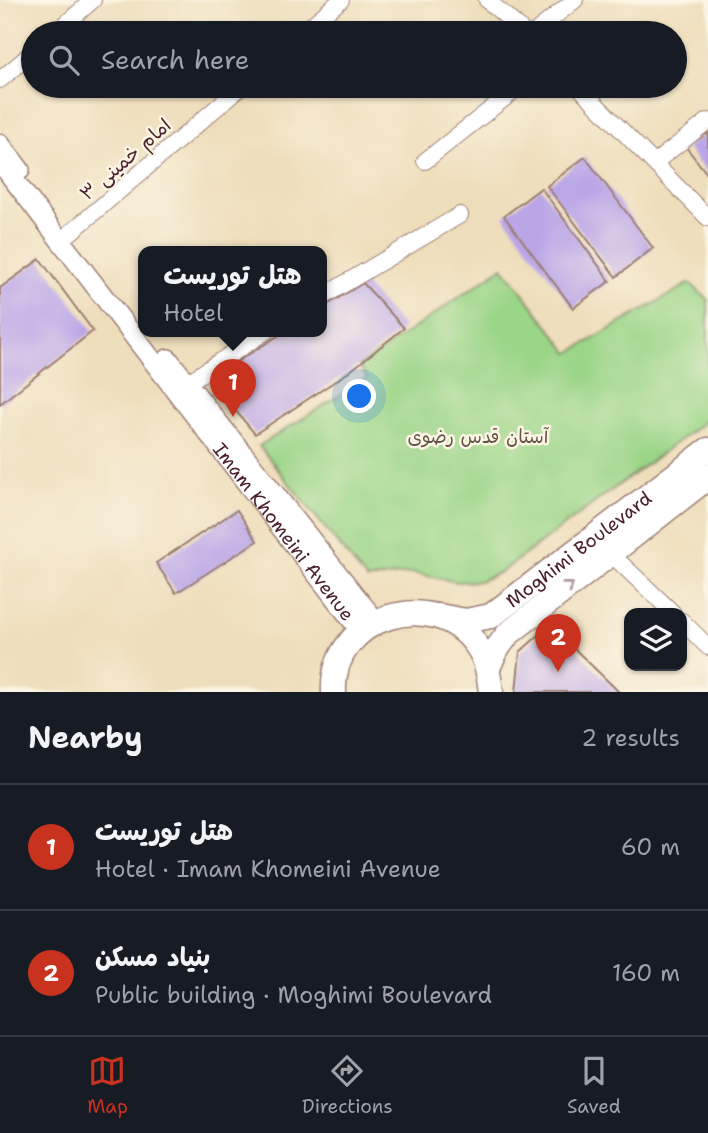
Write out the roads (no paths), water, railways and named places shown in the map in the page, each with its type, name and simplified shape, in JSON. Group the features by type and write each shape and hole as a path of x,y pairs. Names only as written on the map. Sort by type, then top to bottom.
{"main road":[{"name":"Moghimi Boulevard","path":"369,627 390,615 415,612 467,621 491,616 708,450"},
{"name":"Moghimi Boulevard","path":"490,680 496,650 508,634 708,477"},
{"path":"439,616 460,628 477,646 490,680"},
{"path":"334,692 338,664 350,642 369,627"}],"street":[{"path":"69,21 93,0"},
{"path":"316,21 341,0"},
{"path":"487,0 511,21"},
{"path":"549,21 575,0"},
{"path":"0,80 21,62"},
{"name":"امام خمینی ۳","path":"70,233 228,98"},
{"path":"425,161 505,98"},
{"path":"590,98 708,218"},
{"path":"654,163 708,121"},
{"name":"Imam Khomeini Avenue","path":"0,144 138,320"},
{"name":"Imam Khomeini Avenue","path":"0,162 138,336"},
{"path":"327,294 460,215"},
{"name":"Imam Khomeini Avenue","path":"139,337 369,627"},
{"name":"Imam Khomeini Avenue","path":"151,337 346,599"},
{"path":"187,383 257,337"},
{"path":"610,553 668,608"},
{"path":"687,626 708,647"}],"place":[{"name":"هتل توریست","path":"233,417"},
{"name":"بنیاد مسکن","path":"558,672"}],"park label":[{"name":"آستان قدس رضوی","path":"478,436"}]}
